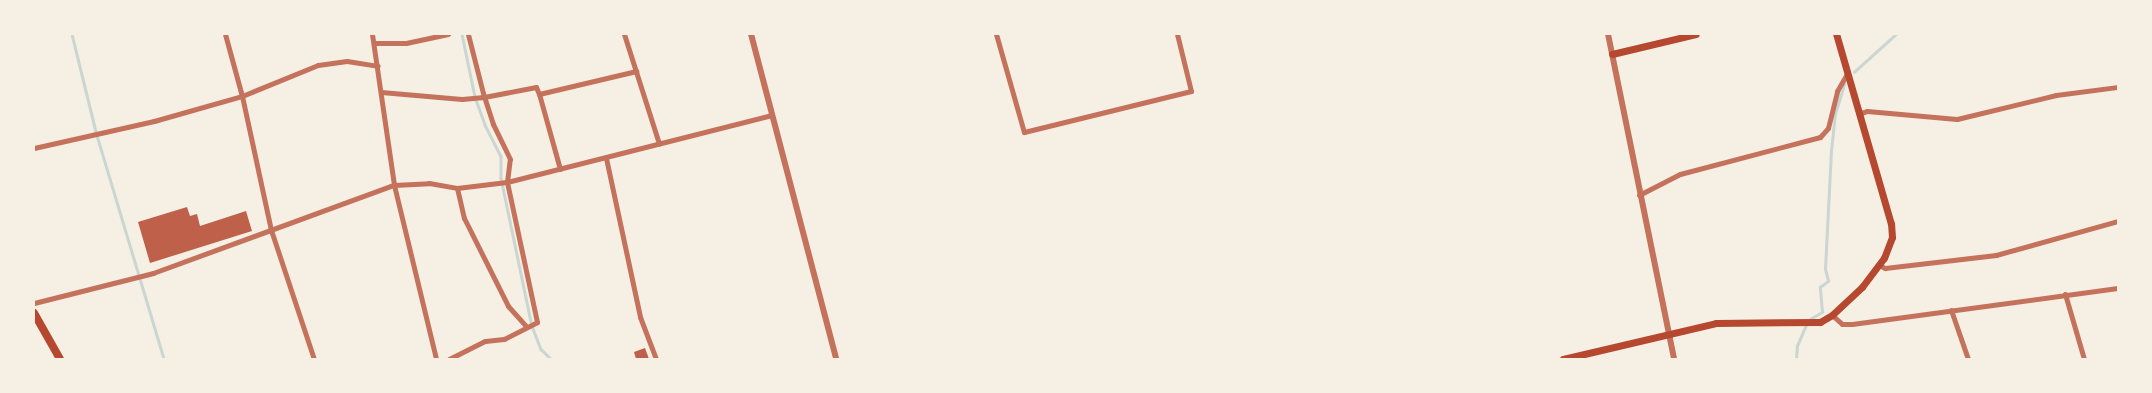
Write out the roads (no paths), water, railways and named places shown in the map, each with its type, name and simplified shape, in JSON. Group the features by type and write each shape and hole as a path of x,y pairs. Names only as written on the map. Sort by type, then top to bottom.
{"main road":[{"path":"1612,54 1696,34"},
{"path":"1563,359 1716,323 1810,324 1832,315 1880,265 1892,237 1891,224 1861,113 1836,34"},
{"path":"34,313 60,359"}],"street":[{"path":"225,34 242,96 271,230 314,359"},
{"path":"372,34 394,184 436,359"},
{"path":"374,43 406,43 448,34"},
{"path":"449,359 485,342 504,339 537,322 507,182 510,159 483,98 468,34"},
{"path":"624,34 659,144"},
{"path":"751,34 836,359"},
{"path":"996,34 1024,132 1191,91 1177,34"},
{"path":"1608,34 1639,195 1674,359"},
{"path":"34,148 154,121 242,96 318,65 347,61 378,66"},
{"path":"539,94 636,71"},
{"path":"1639,195 1680,174 1820,137 1828,128 1837,91 1848,72"},
{"path":"381,92 469,99 536,87 560,169"},
{"path":"1861,113 1867,111 1958,119 2056,95 2118,88"},
{"path":"34,303 153,273 394,184 429,183 457,188 507,182 772,115"},
{"path":"606,158 640,317 656,359"},
{"path":"457,188 464,218 508,306 526,326"},
{"path":"1880,265 1885,268 1996,255 2118,221"},
{"path":"1832,315 1842,324 1852,324 2118,288"},
{"path":"2065,294 2084,359"},
{"path":"1951,310 1968,359"}],"waterway":[{"path":"72,34 96,132 164,359"},
{"path":"462,34 475,97 485,125 501,156 501,178 532,326 541,349 551,359"},
{"path":"1854,72 1896,34"},
{"path":"1810,319 1822,312 1820,287 1828,281 1825,269 1831,151 1835,114 1844,84"},
{"path":"1796,359 1797,346 1807,323"}]}
